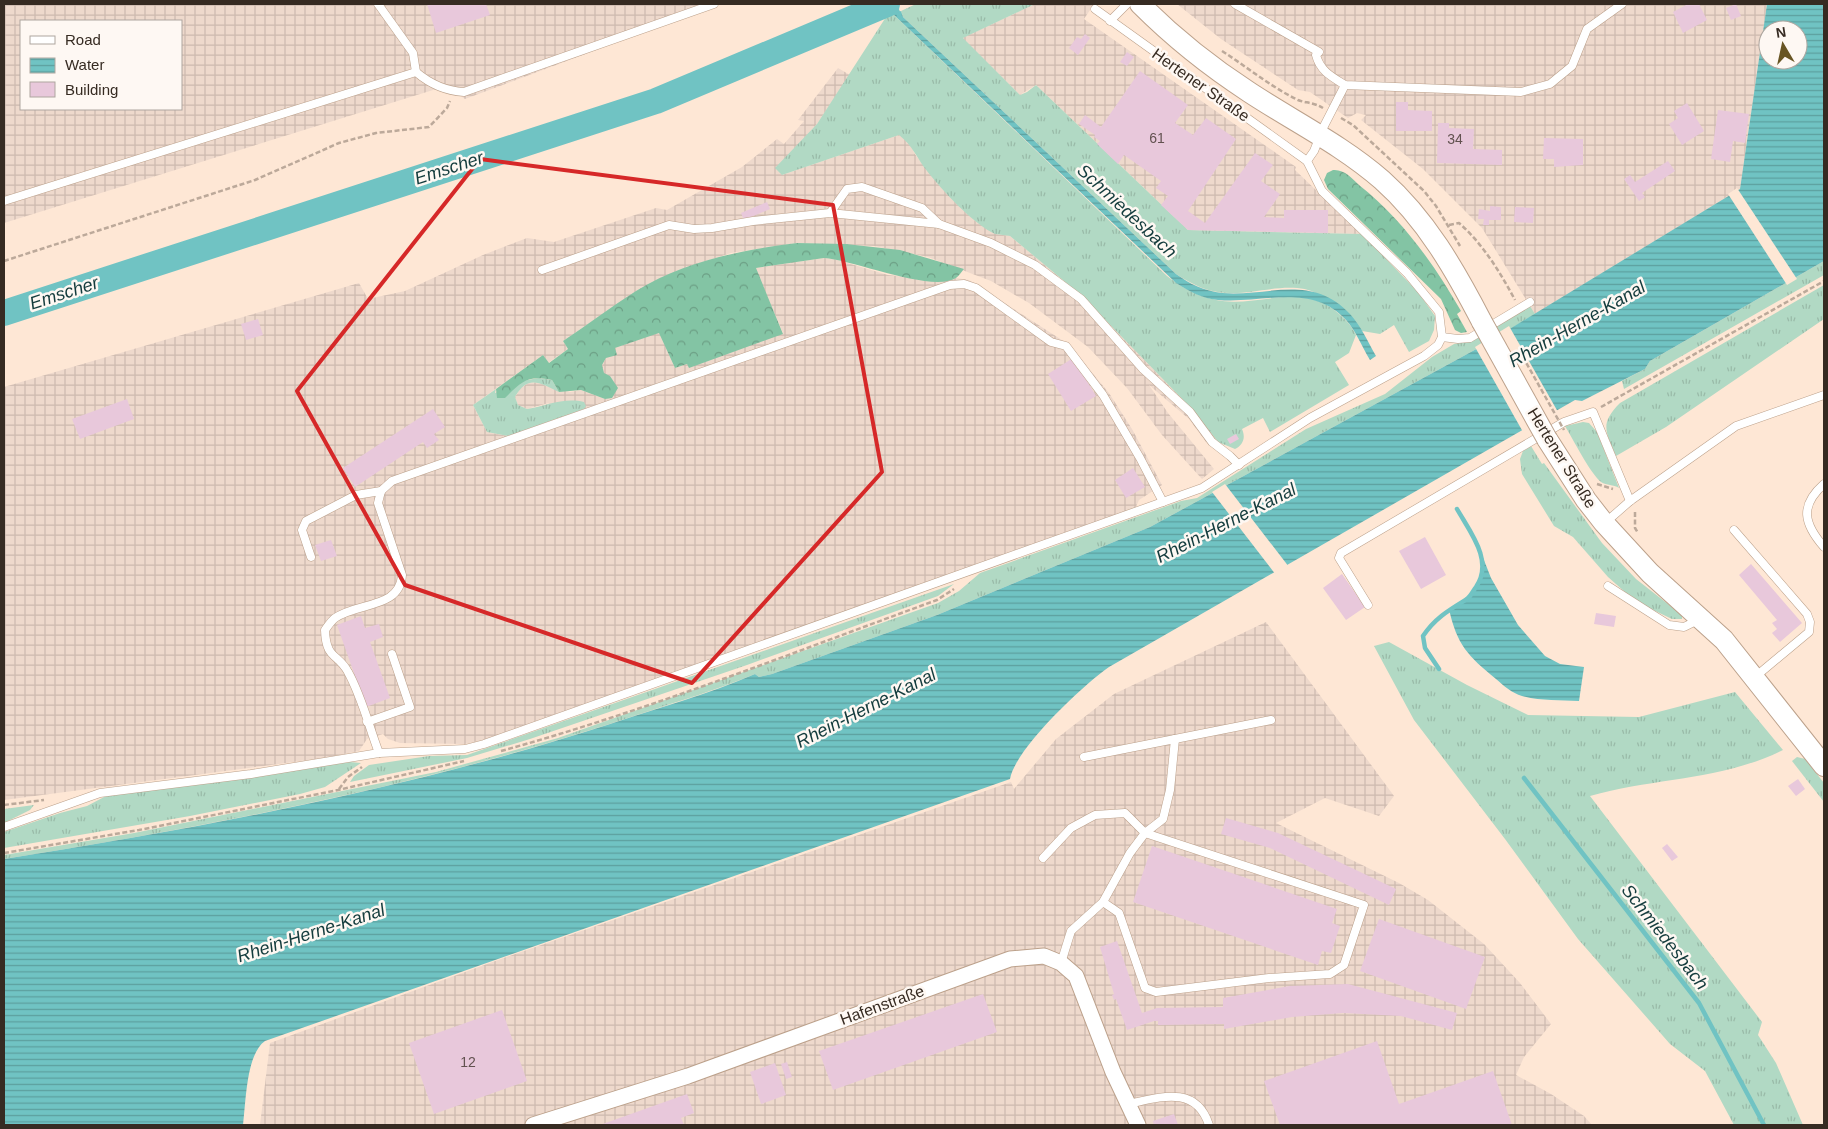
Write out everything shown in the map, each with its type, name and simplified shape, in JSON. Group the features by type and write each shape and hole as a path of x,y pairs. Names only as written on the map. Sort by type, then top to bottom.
{"main road":[{"name":"Hertener Straße","path":"1140,4 1180,42 1248,91 1356,159 1402,200 1447,257 1482,322 1556,434 1586,500 1604,524 1650,572 1724,640 1824,766"}],"street":[{"name":"Hafenstraße","path":"533,1125 688,1076 1010,959 1044,956 1061,963"},
{"path":"1061,963 1076,976 1138,1125"}],"lane":[{"path":"378,4 413,53 416,72 429,82 454,91 464,92 714,4"},
{"path":"1110,21 1127,4"},
{"path":"1236,4 1319,52 1316,56 1318,64 1325,73 1345,86 1522,92 1550,84 1572,66 1587,29 1622,4"},
{"name":"Hertener Straße","path":"1095,9 1307,161 1322,191 1407,273 1439,312 1442,337"},
{"path":"4,201 416,72"},
{"path":"1307,161 1345,86"},
{"path":"830,213 847,188 862,187 922,208 939,224"},
{"path":"542,270 669,225 694,229 712,228 754,221 830,213 939,224 991,242 1035,265 1081,298 1143,369 1190,412 1212,442 1239,465"},
{"path":"311,558 302,530 306,521 356,495 381,491 392,482 410,475 950,285 964,284 976,288 1051,342 1066,346 1103,395 1163,502"},
{"path":"4,827 100,793 251,774 379,753 465,749 484,744 1202,488 1310,418 1424,356 1438,345 1442,337 1470,338 1530,302"},
{"path":"1604,524 1630,501 1736,426 1824,395"},
{"path":"1368,605 1339,558 1341,553 1564,422 1593,412 1630,501"},
{"path":"1824,484 1813,494 1808,505 1807,519 1811,532 1824,547"},
{"path":"379,753 348,671 333,658 325,644 324,630 336,618 394,596 401,586 402,575 378,503 381,491"},
{"path":"1734,530 1807,614 1810,622 1809,632 1755,677"},
{"path":"1608,586 1669,625 1684,627 1701,618"},
{"path":"367,722 410,707 392,654"},
{"path":"1084,757 1271,720"},
{"path":"1061,963 1071,931 1103,902 1130,852 1145,833 1163,819 1170,790 1175,739"},
{"path":"1043,858 1071,828 1095,814 1125,813 1145,833 1364,905 1344,965 1330,974 1269,978 1156,992 1145,988 1119,913 1103,902"},
{"path":"1128,1104 1168,1097 1184,1097 1196,1102 1205,1112 1209,1125"}],"path":[{"path":"1215,46 1300,101 1311,101 1353,125 1411,178 1436,206 1449,225 1458,223 1470,232 1498,269 1520,308"},
{"path":"4,261 255,180 339,143 376,133 429,127 447,108 454,91"},
{"path":"1593,412 1824,281"},
{"name":"Hertener Straße","path":"1517,346 1556,434 1569,438"},
{"name":"Hertener Straße","path":"1593,480 1603,488 1615,489 1630,501"},
{"path":"1630,501 1635,512 1635,528 1642,540"},
{"path":"338,790 348,777 366,764 368,755"}],"highlighted area":[{"path":"480,159 833,205 882,472 692,683 405,585 297,391"}],"shaded area":[{"path":"4,4 719,4 465,99 446,86 4,223"},
{"path":"1035,4 1094,4 1084,19 1296,167 1295,170 1362,234 1188,230 1036,85 1020,95 962,38"},
{"path":"1177,4 1767,4 1765,20 1758,20 1758,66 1740,189 1535,314 1482,228 1423,169 1361,120 1366,115 1357,113 1348,118 1310,92 1298,90 1221,39"},
{"path":"838,68 850,75 817,124 803,140 782,175 899,135 911,144 914,153 929,172 974,220 996,234 1010,236 1082,296 1192,409 1218,442 1214,449 1206,442 1189,419 1149,385 1168,413 1214,469 1202,479 1162,435 1127,388 1088,347 1029,303 991,281 928,257 874,246 797,243 731,253 679,270 637,291 563,341 568,349 548,363 543,355 473,405 487,432 508,436 549,403 527,409 518,405 515,397 520,389 528,383 539,382 546,386 570,392 581,390 605,399 602,365 606,358 615,348 659,332 675,368 687,364 689,367 783,333 755,268 824,258 834,259 888,275 942,281 956,278 969,280 1068,344 1109,393 1132,429 1162,485 1139,500 1135,509 483,740 465,744 400,743 388,739 383,734 367,739 359,751 324,758 4,800 4,387 359,283 368,299 405,291 483,255 527,238 554,242 656,208 667,210 742,167 777,139 784,144 804,121 798,120"},
{"path":"1266,622 1394,796 1379,816 1325,798 1276,823 1399,883 1428,900 1484,944 1520,983 1551,1024 1524,1057 1516,1075 1551,1094 1584,1116 1592,1125 260,1125 270,1043 498,960 1011,782 1014,789 1056,739 1114,694"}],"green space":[{"path":"916,4 1035,4 963,38 1020,95 1036,85 1188,230 1362,234 1418,292 1435,316 1434,330 1429,341 1409,352 1394,325 1380,334 1362,331 1351,318 1326,298 1308,290 1286,288 1222,293 1202,288 1176,274 903,17 901,11"},
{"path":"893,14 1167,276 1178,284 1196,294 1231,302 1290,297 1305,298 1319,301 1343,317 1356,335 1349,353 1335,362 1349,385 1270,432 1263,418 1242,429 1243,441 1235,449 1218,442 1192,409 1082,296 1010,236 995,234 968,215 933,179 911,148 899,135 782,175 775,168 817,124 886,17"},
{"path":"1333,170 1344,172 1351,177 1403,227 1451,293 1461,311 1457,314 1467,332 1461,333 1455,330 1441,299 1328,189 1324,180 1327,173"},
{"path":"797,243 846,244 900,250 964,269 956,278 945,282 912,279 824,258 756,268 783,334 689,368 687,364 675,368 659,333 615,348 617,355 606,358 602,365 604,373 610,376 618,388 612,398 605,399 581,390 559,392 552,380 537,378 526,381 516,387 505,398 497,398 496,389 543,355 549,363 568,349 563,341 636,291 655,281 694,264 714,258 755,249"},
{"path":"1824,261 1824,275 1624,389 1622,381 1645,369 1650,361"},
{"path":"1824,285 1824,319 1666,427 1616,456 1609,441 1606,428 1609,417 1620,403"},
{"path":"1530,306 1535,314 1480,347 1150,527 937,615 772,674 759,677 755,674 711,691 637,715 481,762 403,782 244,817 4,859 4,855 134,833 436,772 558,738 938,603 959,591 980,573 1181,501 1197,498 1306,429 1385,394 1432,357 1454,344 1471,341"},
{"path":"539,378 552,380 559,392 535,382 530,383 525,385 515,397 518,405 527,409 555,402 577,401 584,402 586,406 584,409 508,436 487,432 473,405 496,389 495,393 521,381"},
{"path":"1583,422 1589,423 1597,432 1619,488 1603,483 1597,478 1565,426"},
{"path":"1531,446 1542,464 1544,463 1602,543 1636,579 1682,615 1682,619 1672,619 1649,608 1625,592 1608,577 1573,537 1554,526 1522,474 1520,459 1523,451"},
{"path":"954,584 938,596 747,665 530,739 467,758 350,782 354,776 369,765 429,756 467,755"},
{"path":"1389,642 1467,685 1528,715 1639,717 1735,692 1783,750 1734,768 1710,774 1639,785 1590,796 1762,1022 1758,1035 1776,1063 1803,1125 1734,1125 1705,1071 1670,1044 1578,939 1505,839 1414,720 1374,646"},
{"path":"1797,757 1805,759 1824,783 1824,802 1792,761"},
{"path":"350,762 361,763 325,787 300,794 190,816 4,848 4,832 87,806 106,796"},
{"path":"34,805 30,810 4,823 4,809"}],"water":[{"name":"Rhein-Herne-Kanal","path":"1767,4 1824,4 1824,261 1650,361 1645,369 1582,401 1575,400 1109,667 1083,688 1052,718 1024,751 1010,779 265,1041 259,1047 250,1067 243,1125 4,1125 4,859 233,819 384,787 533,748 701,695 755,674 759,677 772,674 937,615 1150,527 1480,347 1740,189 1758,66 1758,70 1808,70 1808,20 1765,20"},
{"path":"901,11 903,17 1176,274 1209,291 1222,293 1304,290 1320,294 1335,301 1350,314 1376,356 1370,360 1350,324 1332,308 1318,301 1286,297 1218,300 1196,294 1176,283 893,14"},
{"path":"1480,550 1491,578 1518,625 1545,656 1560,664 1584,667 1579,701 1543,700 1518,695 1486,671 1465,649 1456,632 1449,609 1466,598 1477,586 1481,570"}],"pier":[{"path":"1737,188 1797,279 1787,285 1728,194"},
{"path":"1509,326 1558,412 1523,432 1475,347"},
{"path":"1225,484 1289,567 1276,575 1212,492"}],"building":[{"path":"427,4 486,4 490,15 436,33"},
{"path":"1688,4 1699,4 1707,20 1683,33 1673,12"},
{"path":"1736,4 1741,16 1731,20 1726,8"},
{"path":"1085,34 1090,38 1078,55 1069,48 1077,37 1081,39"},
{"path":"1127,52 1134,57 1127,66 1120,62"},
{"path":"1140,71 1188,105 1175,123 1193,135 1206,118 1236,139 1188,211 1205,223 1255,153 1273,165 1261,181 1280,194 1264,217 1284,218 1284,210 1328,210 1328,233 1188,230 1161,205 1168,196 1156,188 1161,181 1124,155 1118,164 1097,144 1100,141 1094,137 1095,135 1079,124 1085,115 1101,127"},
{"path":"1396,102 1408,102 1408,110 1432,111 1432,131 1396,131"},
{"path":"1687,103 1704,131 1682,145 1669,124 1678,118 1674,111"},
{"path":"1718,110 1749,114 1745,143 1733,141 1730,162 1711,159"},
{"path":"1438,123 1449,123 1449,128 1474,129 1473,149 1502,150 1502,165 1437,163"},
{"path":"1544,138 1583,139 1583,165 1554,167 1554,159 1543,159"},
{"path":"1668,161 1675,171 1642,193 1645,197 1639,201 1624,179 1630,175 1635,182"},
{"path":"767,202 770,209 744,220 741,213"},
{"path":"1490,206 1501,207 1501,220 1489,220 1489,225 1483,225 1484,219 1478,219 1479,209 1490,211"},
{"path":"1515,207 1534,208 1533,223 1514,222"},
{"path":"258,319 263,335 246,340 241,324"},
{"path":"1073,358 1096,396 1071,411 1048,374"},
{"path":"127,399 134,419 80,439 72,419"},
{"path":"433,409 445,427 434,434 439,440 427,448 423,442 355,487 343,468"},
{"path":"1236,434 1239,439 1230,444 1227,439"},
{"path":"1133,468 1145,487 1126,498 1115,480"},
{"path":"1425,537 1446,575 1421,589 1399,551"},
{"path":"331,540 337,556 321,561 315,545"},
{"path":"1751,564 1802,623 1780,642 1772,633 1777,629 1772,623 1777,620 1739,575"},
{"path":"1342,574 1365,607 1346,620 1323,588"},
{"path":"1596,613 1616,616 1614,627 1594,624"},
{"path":"361,616 365,628 379,624 383,637 370,642 390,698 366,707 337,625"},
{"path":"1798,779 1805,789 1796,796 1788,786"},
{"path":"1226,818 1278,833 1396,889 1389,905 1270,848 1221,834"},
{"path":"1667,844 1678,857 1672,861 1662,848"},
{"path":"1152,846 1337,909 1332,923 1340,926 1331,953 1322,951 1318,965 1133,902"},
{"path":"1379,919 1485,957 1466,1009 1360,971"},
{"path":"1117,941 1142,1013 1157,1008 1223,1007 1223,998 1290,986 1348,984 1457,1013 1452,1030 1401,1016 1343,1013 1292,1017 1224,1029 1224,1024 1158,1025 1158,1021 1154,1021 1127,1030 1116,999 1114,1000 1112,995 1114,994 1100,947"},
{"path":"983,994 997,1032 833,1090 819,1051"},
{"path":"502,1010 527,1081 434,1114 409,1043"},
{"path":"1377,1041 1399,1104 1493,1071 1512,1125 1280,1125 1264,1081"},
{"path":"787,1062 792,1077 786,1079 781,1064"},
{"path":"775,1063 786,1095 761,1104 750,1072"},
{"path":"687,1094 694,1113 681,1118 684,1125 600,1125"},
{"path":"1174,1114 1178,1125 1154,1125 1153,1121"}],"waterway":[{"name":"Emscher","path":"4,313 656,101 887,4"},
{"name":"Schmiedesbach","path":"894,4 900,17"},
{"name":"Schmiedesbach","path":"1439,669 1425,648 1423,636 1437,619 1470,596 1481,577 1482,567 1478,547 1457,509"},
{"name":"Schmiedesbach","path":"1524,778 1699,1003 1764,1125"}]}
